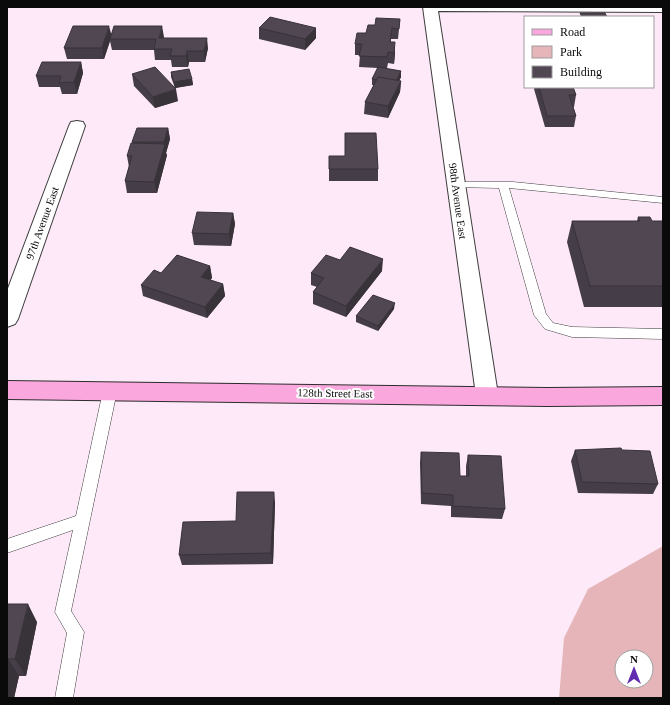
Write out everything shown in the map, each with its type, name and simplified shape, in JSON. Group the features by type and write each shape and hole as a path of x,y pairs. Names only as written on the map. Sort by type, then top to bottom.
{"street":[{"path":"430,7 663,8"},
{"name":"98th Avenue East","path":"430,7 486,395"},
{"name":"97th Avenue East","path":"7,319 77,126"},
{"name":"128th Street East","path":"7,390 548,397 663,396"}],"lane":[{"path":"456,185 503,185 663,200"},
{"path":"503,185 540,315 549,326 572,332 663,334"},
{"path":"64,698 76,632 63,612 110,391"},
{"path":"7,546 83,520"}],"green space":[{"path":"663,546 663,698 559,698 564,638 588,589"}],"building":[{"path":"580,13 605,13 606,16 582,16"},
{"path":"270,17 316,28 305,39 259,28"},
{"path":"376,18 400,19 399,29 392,28 390,42 395,42 394,53 388,52 387,57 359,56 362,44 355,44 357,33 366,33 368,25 375,25"},
{"path":"73,26 109,26 102,48 64,48"},
{"path":"114,26 162,26 159,38 207,38 204,51 187,51 186,56 170,56 172,49 154,49 156,39 110,39"},
{"path":"42,62 81,62 74,82 59,83 61,76 36,76"},
{"path":"155,67 176,89 153,97 132,74"},
{"path":"378,67 401,71 396,81 378,77 377,80 372,79"},
{"path":"189,69 192,79 174,82 171,72"},
{"path":"378,77 401,81 388,106 365,102"},
{"path":"539,88 573,88 576,95 569,95 576,116 547,116"},
{"path":"137,128 168,128 164,142 132,142"},
{"path":"345,133 376,133 378,169 329,169 329,156 345,156"},
{"path":"131,143 165,144 154,182 125,181 132,156 127,156"},
{"path":"197,212 233,213 229,234 192,233"},
{"path":"638,217 650,217 652,221 663,221 663,286 590,286 572,221 640,221"},
{"path":"350,247 383,259 346,306 313,292 324,278 311,273 326,255 340,260"},
{"path":"177,255 210,266 201,277 223,284 205,307 141,285 154,270 161,273"},
{"path":"373,295 395,303 378,326 356,316"},
{"path":"621,448 622,450 650,451 658,484 582,482 575,450"},
{"path":"421,452 459,453 460,476 469,476 468,455 501,456 505,509 453,506 453,495 422,493"},
{"path":"237,492 274,492 271,553 179,555 183,522 236,521"},
{"path":"7,604 28,604 15,659 8,659 7,662"}]}
